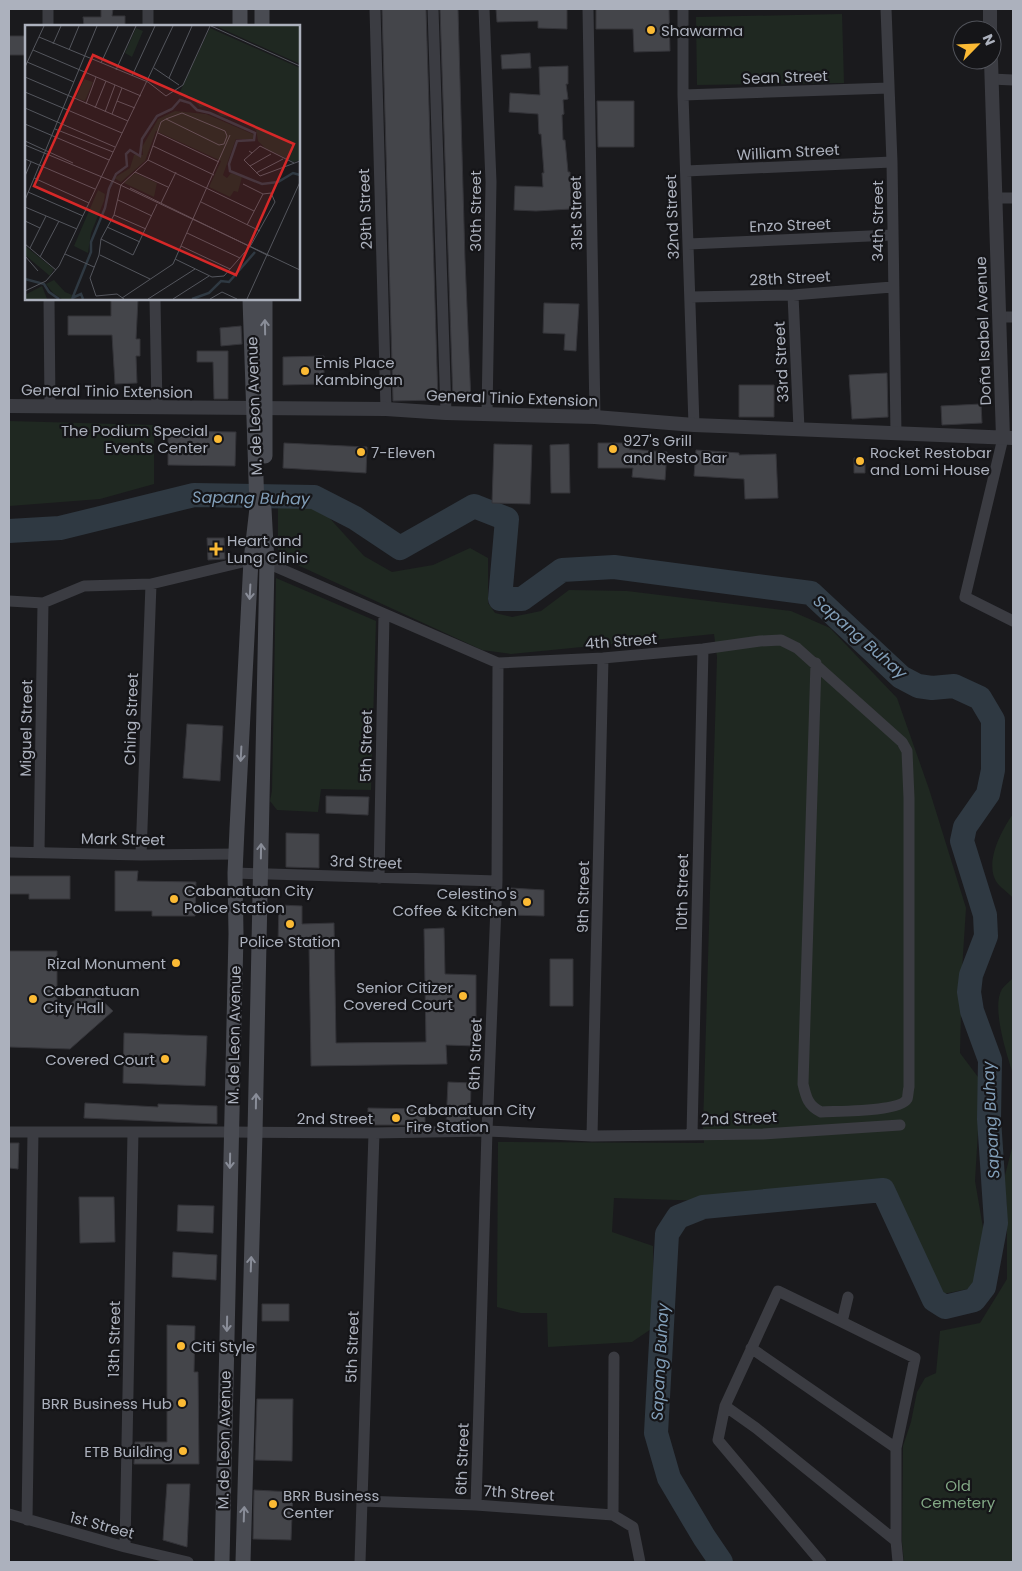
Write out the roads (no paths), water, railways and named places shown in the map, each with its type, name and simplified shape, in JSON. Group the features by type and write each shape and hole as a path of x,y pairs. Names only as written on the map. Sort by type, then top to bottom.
{"main road":[{"path":"240,9 240,25"},
{"path":"262,9 262,25"},
{"name":"M. de Leon Avenue","path":"250,300 260,408"},
{"name":"M. de Leon Avenue","path":"222,1562 236,934 235,873 251,560 260,508 260,408 265,300"},
{"name":"M. de Leon Avenue","path":"242,1562 255,1132 267,563 260,508"}],"street":[{"path":"48,9 48,25"},
{"path":"148,9 148,25"},
{"name":"29th Street","path":"375,9 386,409"},
{"path":"433,9 446,413"},
{"name":"30th Street","path":"484,9 490,182 487,414"},
{"name":"31st Street","path":"588,9 595,417"},
{"name":"32nd Street","path":"683,9 683,96 694,425"},
{"name":"34th Street","path":"886,9 892,162 892,287 896,434"},
{"name":"Doña Isabel Avenue","path":"991,70 994,198 1006,317 1008,438 965,596 1013,621"},
{"path":"991,79 1013,80"},
{"name":"Sean Street","path":"683,96 889,88"},
{"name":"William Street","path":"686,171 892,162"},
{"path":"994,198 1013,198"},
{"name":"Enzo Street","path":"688,244 892,236"},
{"name":"28th Street","path":"690,297 793,295 892,287"},
{"name":"33rd Street","path":"793,295 799,428"},
{"path":"49,300 50,407"},
{"path":"155,300 157,408"},
{"name":"General Tinio Extension","path":"9,406 386,409 446,413 595,417 694,425 1008,438"},
{"path":"9,601 43,604 84,586 151,584 251,560"},
{"name":"4th Street","path":"251,560 267,563 498,663 603,658 703,650 760,641 781,640 797,648 816,663 902,742 906,751 909,798 909,1087 907,1099 899,1106 886,1109 821,1112 813,1109 806,1098 803,1084 816,663"},
{"name":"Ching Street","path":"141,855 151,584"},
{"name":"Miguel Street","path":"39,852 43,604"},
{"name":"5th Street","path":"379,878 384,614"},
{"name":"10th Street","path":"692,1135 703,650"},
{"name":"9th Street","path":"592,1136 603,658"},
{"name":"6th Street","path":"476,1505 486,1131 497,881 498,663"},
{"name":"Mark Street","path":"9,852 141,855 236,854"},
{"name":"3rd Street","path":"235,873 497,881"},
{"name":"2nd Street","path":"9,1132 374,1133 486,1131 592,1136 763,1134 900,1125"},
{"path":"27,1520 32,1132"},
{"name":"13th Street","path":"125,1547 133,1132"},
{"name":"5th Street","path":"360,1562 374,1133"},
{"path":"821,1562 718,1440 725,1406 778,1291 915,1358 896,1448 896,1541 898,1562"},
{"path":"842,1322 848,1297"},
{"path":"751,1348 896,1448"},
{"path":"614,1357 613,1515 633,1527 640,1562"},
{"path":"725,1406 756,1428 896,1541"},
{"name":"7th Street","path":"362,1501 476,1505 613,1515"},
{"name":"1st Street","path":"9,1514 125,1547 188,1562"}],"waterway":[{"name":"Sapang Buhay","path":"9,531 60,528 194,495 314,497 355,518 400,548 474,506 507,519 500,599 522,599 562,570 614,567 811,593 901,677 918,686 932,688 954,686 980,698 993,720 993,770 988,794 965,827 962,841 985,915 986,936 971,975 969,992 972,1011 990,1060 989,1119 996,1223 984,1287 974,1300 945,1307 934,1300 883,1190 703,1207 678,1217 667,1234 656,1433 669,1478 721,1562"}],"place":[{"name":"Shawarma","path":"651,30"},
{"name":"Emis Place Kambingan","path":"305,371"},
{"name":"The Podium Special Events Center","path":"218,439"},
{"name":"927's Grill and Resto Bar","path":"613,449"},
{"name":"7-Eleven","path":"361,452"},
{"name":"Rocket Restobar and Lomi House","path":"860,461"},
{"name":"Heart and Lung Clinic","path":"216,549"},
{"name":"Cabanatuan City Police Station","path":"174,899"},
{"name":"Celestino's Coffee & Kitchen","path":"527,902"},
{"name":"Police Station","path":"290,924"},
{"name":"Rizal Monument","path":"176,963"},
{"name":"Senior Citizer Covered Court","path":"463,996"},
{"name":"Cabanatuan City Hall","path":"33,999"},
{"name":"Covered Court","path":"165,1059"},
{"name":"Cabanatuan City Fire Station","path":"396,1118"},
{"name":"Citi Style","path":"181,1346"},
{"name":"BRR Business Hub","path":"182,1403"},
{"name":"ETB Building","path":"183,1451"},
{"name":"BRR Business Center","path":"273,1504"}],"park label":[{"name":"Old Cemetery","path":"958,1494"}]}
